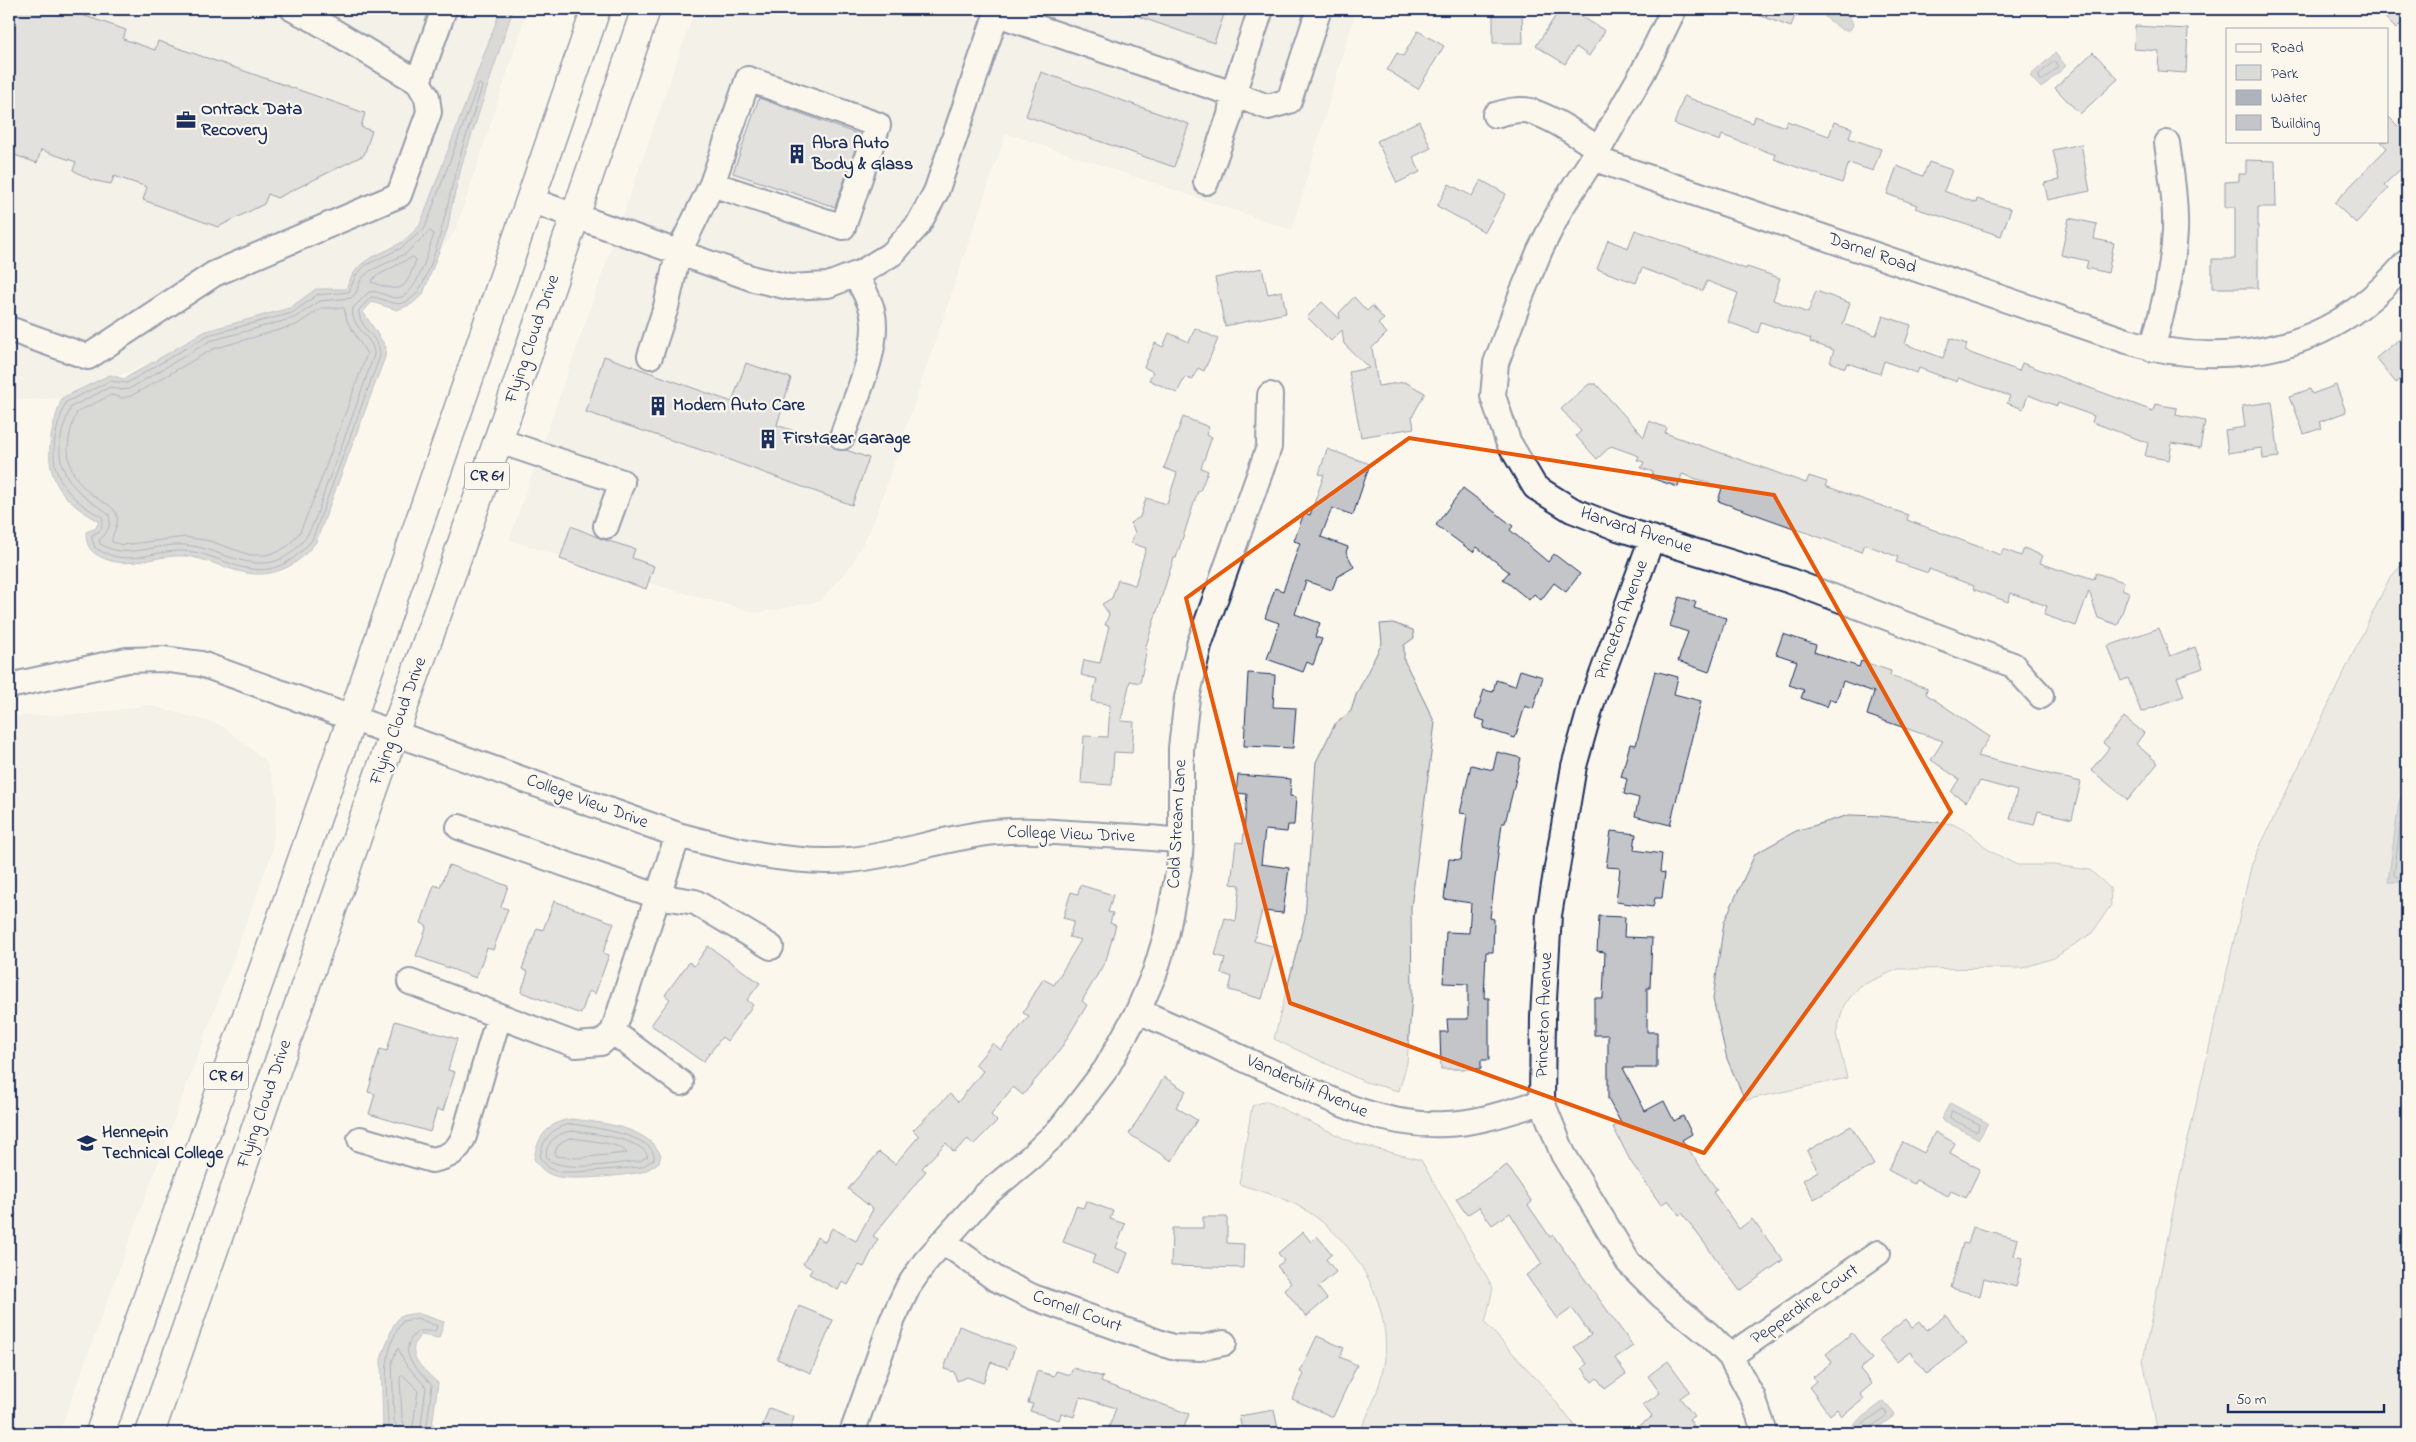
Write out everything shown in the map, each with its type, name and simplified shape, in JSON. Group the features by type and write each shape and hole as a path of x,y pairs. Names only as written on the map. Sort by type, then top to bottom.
{"main road":[{"name":"CR 61","path":"100,1433 352,718 596,9"},
{"name":"Flying Cloud Drive","path":"150,1433 394,734 499,441 646,9"}],"street":[{"path":"9,329 88,357 214,274 399,195 429,112 427,97 418,82 293,9"},
{"path":"418,82 444,9"},
{"path":"1206,182 1230,115 1233,94 1261,9"},
{"path":"530,200 678,254 754,279 789,287 828,285 856,275 893,253 918,225 936,192 998,12 1268,107 1289,101 1319,9"},
{"path":"1596,153 1644,70 1674,9"},
{"path":"650,356 666,307 678,254 712,184 748,79 878,125 843,227 712,184"},
{"name":"Darnel Road","path":"1495,115 1513,110 1529,111 1546,118 1596,153 2152,349 2174,353 2224,355 2270,348 2316,332 2359,308 2407,262"},
{"path":"2152,349 2170,277 2175,230 2172,183 2166,143"},
{"name":"Harvard Avenue","path":"1596,153 1561,208 1533,267 1496,363 1493,396 1508,441 1534,487 1572,510 1618,528 1788,580 2014,665 2042,696"},
{"path":"842,437 872,350 875,332 872,310 856,275"},
{"name":"Cold Stream Lane","path":"852,1433 892,1321 920,1268 984,1196 1031,1158 1060,1129 1106,1069 1138,1011 1166,936 1174,898 1181,841 1182,748 1187,698 1199,644 1270,447 1270,395"},
{"path":"499,441 622,482 606,526"},
{"name":"Princeton Avenue","path":"1652,538 1593,699 1574,766 1549,914 1543,1016 1542,1102 1563,1154 1628,1262 1662,1296 1708,1334 1730,1356 1753,1398 1765,1433"},
{"name":"College View Drive","path":"9,686 127,660 162,658 201,664 678,834 739,851 803,860 866,858 891,854 954,838 996,832 1038,831 1181,841"},
{"path":"459,827 657,896 695,902 771,947"},
{"path":"410,982 576,1045 601,1043 613,1032 678,834"},
{"name":"Vanderbilt Avenue","path":"1138,1011 1341,1105 1376,1117 1410,1123 1446,1124 1482,1120 1542,1102"},
{"path":"360,1139 432,1160 444,1158 453,1153 460,1146 464,1136 499,1016"},
{"path":"613,1032 680,1083"},
{"name":"Cornell Court","path":"942,1241 996,1279 1042,1300 1172,1347 1200,1348 1224,1343"},
{"name":"Pepperdine Court","path":"1730,1356 1878,1253"}],"highlighted area":[{"path":"1409,438 1774,495 1951,812 1704,1153 1290,1003 1186,598"}],"shaded area":[{"path":"9,9 528,9 456,230 430,266 153,362 62,398 26,400 9,398"},
{"path":"695,9 1356,9 1292,230 1006,133 874,522 852,564 820,601 757,613 623,576 509,540"},
{"name":"Hennepin Technical College","path":"149,705 221,725 266,761 278,797 272,853 59,1433 9,1433 9,716 87,714"}],"green space":[{"path":"2407,559 2407,1433 2158,1433 2143,1360 2185,1152 2252,863 2389,579"},
{"path":"1393,623 1413,630 1414,638 1404,645 1404,660 1435,723 1411,907 1412,995 1407,1063 1399,1091 1365,1082 1274,1039 1305,918 1316,762 1335,724 1351,711 1356,695 1382,643 1380,624"},
{"path":"1849,815 1882,816 1953,824 1971,834 1990,851 2017,865 2054,865 2090,870 2110,888 2111,905 2092,933 2054,958 2022,968 1898,969 1860,986 1844,1005 1836,1034 1847,1078 1745,1100 1727,1059 1713,999 1724,922 1755,854 1796,831"},
{"path":"1266,1101 1354,1143 1421,1160 1493,1288 1485,1323 1546,1389 1580,1433 1359,1433 1374,1400 1384,1365 1383,1319 1376,1296 1366,1274 1353,1254 1337,1235 1319,1220 1293,1203 1239,1184 1252,1106"}],"water":[{"path":"501,9 513,9 462,164 448,227 423,294 412,304 397,310 372,302 363,312 386,347 385,357 316,542 301,558 290,566 270,573 259,574 238,571 185,556 131,563 110,561 93,552 89,547 86,532 96,528 99,521 66,497 51,469 51,436 62,398 110,375 124,379 206,331 290,308 316,289 346,289 360,265 406,239 420,225"},
{"path":"1825,9 1839,10 1846,13 1853,25 1850,30 1842,30 1825,17"},
{"path":"2055,53 2066,66 2041,88 2030,76"},
{"path":"2407,784 2407,882 2388,882 2399,802"},
{"path":"1950,1103 1988,1123 1979,1139 1941,1119"},
{"path":"572,1119 609,1125 634,1132 654,1145 661,1155 659,1162 642,1172 612,1176 567,1178 548,1173 534,1159 541,1137 557,1123"},
{"path":"417,1313 444,1322 439,1338 421,1335 414,1348 414,1355 421,1367 438,1383 431,1433 392,1433 383,1429 381,1359 393,1326 400,1316"},
{"path":"1884,1401 1895,1415 1871,1433 1860,1433 1853,1424"}],"building":[{"name":"Ontrack Data Recovery","path":"9,9 65,9 126,30 123,39 155,50 158,41 365,113 361,127 372,131 364,155 277,198 268,194 264,204 218,227 143,200 147,187 114,176 111,184 91,180 73,170 76,162 41,150 37,163 9,153"},
{"path":"1123,9 1226,9 1214,43 1123,11"},
{"path":"1493,9 1522,9 1523,43 1493,43"},
{"path":"1560,9 1570,9 1605,31 1589,56 1576,47 1565,64 1536,46"},
{"path":"1747,9 1797,9 1791,27 1747,11"},
{"path":"2377,9 2407,9 2407,18 2396,29"},
{"path":"2135,26 2188,29 2186,73 2158,71 2159,51 2134,49"},
{"path":"1418,31 1444,46 1418,89 1387,70 1397,53 1403,56"},
{"path":"2093,52 2118,79 2080,114 2055,88"},
{"path":"1041,72 1189,124 1174,167 1026,116"},
{"path":"1684,96 1753,123 1755,116 1785,127 1787,121 1829,136 1834,122 1852,128 1849,138 1881,149 1873,171 1849,163 1842,183 1774,159 1776,155 1722,135 1720,141 1674,124"},
{"name":"Abra Auto Body & Glass","path":"759,98 860,135 835,207 733,173"},
{"path":"2388,116 2399,127 2407,118 2407,163 2384,185 2388,189 2356,223 2334,203 2387,148 2381,142 2388,142"},
{"path":"1419,121 1431,148 1413,157 1420,172 1397,183 1377,141"},
{"path":"2081,144 2090,191 2048,200 2044,183 2059,180 2053,150"},
{"path":"2246,160 2275,161 2276,207 2258,207 2258,288 2212,288 2212,259 2235,259 2235,207 2225,207 2225,182 2239,181 2239,174 2246,174"},
{"path":"1929,162 1952,170 1944,191 1976,203 1977,199 2011,209 2001,236 1915,208 1917,205 1887,194 1897,166 1923,176"},
{"path":"1481,180 1506,194 1485,232 1437,206 1449,184 1472,196"},
{"path":"2069,218 2097,224 2094,239 2114,243 2108,273 2086,268 2088,261 2061,255"},
{"path":"1635,230 1746,269 1747,267 1780,278 1773,300 1808,313 1816,291 1850,303 1843,324 1876,335 1883,316 1911,325 1905,344 1943,358 1950,338 1967,344 1965,351 2019,371 2022,363 2153,411 2155,404 2177,408 2176,415 2205,421 2200,448 2172,443 2169,460 2145,456 2148,443 2092,422 2094,416 2058,403 2057,406 2028,395 2023,409 2007,403 2010,396 1958,378 1957,382 1919,368 1917,373 1884,361 1880,374 1847,363 1845,368 1830,362 1834,350 1810,342 1811,339 1761,322 1758,333 1728,322 1738,293 1707,281 1703,291 1642,268 1636,283 1597,269 1608,240 1628,248"},
{"path":"1262,268 1268,294 1282,291 1286,313 1225,326 1215,278"},
{"path":"1354,297 1367,311 1372,306 1384,319 1378,324 1387,333 1372,348 1378,386 1405,382 1425,393 1412,417 1414,428 1361,437 1349,372 1369,368 1344,344 1342,330 1331,341 1307,317 1322,302 1340,319 1339,313"},
{"path":"1195,328 1218,339 1204,371 1198,368 1192,380 1185,377 1177,393 1149,380 1153,372 1144,367 1155,343 1163,347 1169,333 1189,342"},
{"path":"2407,333 2407,374 2396,383 2376,358"},
{"path":"604,356 732,402 746,363 791,378 777,425 831,444 837,450 846,450 869,458 852,505 713,454 586,412"},
{"path":"1589,384 1596,384 1644,437 1649,421 1667,428 1665,433 1806,483 1809,476 1827,482 1825,486 1908,515 1907,520 2001,555 2003,549 2021,556 2024,548 2043,556 2040,563 2077,576 2078,574 2094,579 2096,573 2124,582 2122,589 2129,592 2118,625 2098,618 2089,591 2076,626 2044,615 2047,606 2011,593 2008,602 1973,589 1974,586 1929,569 1928,573 1896,562 1898,557 1864,544 1861,552 1718,501 1722,488 1682,474 1678,487 1651,478 1653,472 1641,468 1644,462 1637,460 1639,456 1611,446 1597,459 1576,436 1581,431 1561,409"},
{"path":"2336,385 2346,412 2319,422 2322,428 2304,434 2290,396 2310,389 2312,394"},
{"path":"2272,402 2279,457 2263,459 2262,448 2228,453 2225,430 2245,427 2242,406"},
{"path":"1183,417 1209,427 1206,435 1212,437 1201,468 1208,471 1200,491 1198,491 1176,558 1174,558 1145,649 1147,649 1140,683 1130,681 1121,721 1134,722 1132,753 1114,752 1112,785 1081,783 1084,736 1108,737 1110,705 1091,701 1097,679 1081,675 1084,660 1100,663 1109,626 1105,625 1109,614 1102,604 1112,598 1118,580 1135,585 1146,548 1131,543 1135,532 1130,523 1140,517 1146,498 1167,504 1177,473 1164,468"},
{"path":"1327,449 1370,464 1353,515 1332,508 1321,537 1348,547 1346,552 1354,567 1337,577 1332,590 1306,581 1295,614 1320,623 1315,637 1322,639 1313,665 1307,662 1303,672 1267,659 1279,623 1265,618 1275,588 1283,591 1300,543 1294,541 1304,513 1310,515 1324,475 1319,474"},
{"path":"1463,488 1513,526 1510,530 1548,562 1554,554 1580,574 1566,592 1554,583 1541,600 1534,594 1529,600 1503,579 1509,572 1477,547 1473,552 1436,525"},
{"path":"571,526 602,539 635,549 632,558 654,566 646,589 560,559"},
{"path":"1679,597 1696,602 1694,608 1726,618 1709,672 1678,661 1688,632 1670,626"},
{"path":"2159,628 2170,656 2195,647 2203,668 2177,677 2184,696 2141,712 2128,678 2121,681 2108,646"},
{"path":"1783,634 1816,645 1814,652 1859,667 1861,661 1891,671 1890,676 1927,688 1926,694 1990,737 1977,756 2081,782 2072,819 2038,811 2034,825 2010,819 2017,791 1980,781 1966,802 1951,792 1959,779 1931,760 1943,741 1867,715 1874,692 1843,681 1836,701 1830,699 1827,707 1801,698 1804,690 1789,685 1797,661 1776,654"},
{"path":"1520,670 1543,677 1533,709 1525,706 1515,738 1483,728 1485,721 1475,718 1484,690 1493,692 1496,680 1515,686"},
{"path":"1655,671 1678,677 1674,694 1701,701 1670,825 1635,816 1639,798 1624,794 1627,779 1621,777 1630,744 1636,745"},
{"path":"1248,673 1275,675 1273,707 1296,708 1293,748 1244,746"},
{"path":"2124,717 2144,733 2136,744 2158,763 2128,800 2091,770 2109,748 2103,743"},
{"path":"1497,752 1521,758 1505,823 1502,823 1490,918 1494,919 1493,952 1486,952 1484,998 1489,998 1489,1060 1481,1060 1481,1069 1441,1069 1440,1032 1448,1032 1447,1019 1468,1019 1468,984 1443,983 1446,932 1469,933 1471,903 1444,899 1449,859 1461,860 1467,814 1460,813 1471,765 1493,770"},
{"path":"1238,775 1291,779 1290,796 1296,797 1294,825 1288,825 1287,832 1265,830 1261,864 1289,868 1283,913 1262,911 1254,941 1276,947 1262,999 1229,990 1232,977 1221,973 1225,958 1215,955 1225,918 1236,921 1240,885 1231,884 1236,842 1243,843 1247,794 1236,793"},
{"path":"1611,831 1636,834 1634,850 1662,854 1660,872 1665,873 1662,898 1655,898 1653,907 1616,902 1620,868 1606,867"},
{"path":"449,865 508,886 501,907 508,909 493,950 487,948 476,978 416,956 427,926 421,923 434,885 440,887"},
{"path":"1080,885 1113,895 1108,912 1113,913 1110,923 1116,925 1106,960 1082,1001 1087,1005 1060,1050 1023,1095 1013,1087 991,1115 997,1121 973,1145 968,1139 954,1152 946,1143 922,1168 926,1171 873,1236 878,1239 864,1267 859,1265 848,1285 842,1282 838,1290 809,1274 812,1269 803,1264 817,1237 825,1242 832,1228 856,1241 873,1209 848,1189 879,1152 895,1164 919,1136 913,1130 950,1094 958,1102 983,1071 975,1065 993,1043 1001,1050 1029,1016 1023,1013 1043,979 1054,985 1081,940 1069,937 1074,921 1063,918 1071,892 1078,894"},
{"path":"554,901 614,923 603,953 609,955 595,994 589,991 581,1014 521,992 528,972 522,969 537,928 543,930"},
{"path":"1599,916 1625,917 1624,937 1652,938 1650,988 1647,988 1647,1032 1657,1032 1657,1068 1623,1068 1645,1111 1664,1101 1674,1121 1683,1116 1692,1134 1682,1140 1717,1190 1713,1192 1739,1229 1752,1219 1783,1260 1740,1291 1682,1213 1679,1215 1668,1200 1661,1205 1631,1162 1613,1127 1621,1123 1608,1099 1608,1035 1594,1035 1594,998 1603,998 1605,952 1597,951"},
{"path":"708,946 760,983 747,1000 753,1005 727,1041 722,1037 703,1062 651,1025 670,999 665,995 689,962 694,966"},
{"path":"395,1021 457,1039 448,1070 455,1072 443,1111 437,1109 430,1132 369,1114 375,1094 368,1092 380,1049 387,1051"},
{"path":"1164,1077 1186,1091 1176,1107 1197,1120 1172,1161 1129,1134"},
{"path":"1851,1126 1874,1165 1814,1199 1803,1180 1818,1171 1807,1151"},
{"path":"1935,1132 1955,1143 1950,1153 1980,1169 1966,1198 1951,1191 1948,1196 1916,1180 1914,1184 1888,1170 1903,1142 1924,1153"},
{"path":"1507,1165 1532,1202 1528,1205 1550,1237 1553,1235 1633,1346 1615,1358 1626,1374 1605,1389 1597,1378 1592,1382 1582,1368 1587,1364 1574,1347 1591,1335 1572,1308 1557,1319 1526,1275 1542,1264 1510,1213 1492,1225 1479,1207 1467,1215 1456,1199"},
{"path":"1086,1201 1113,1211 1110,1219 1125,1224 1116,1248 1128,1253 1120,1274 1092,1263 1095,1254 1063,1242 1076,1206 1083,1208"},
{"path":"1203,1217 1227,1217 1227,1243 1244,1244 1243,1268 1171,1266 1172,1228 1203,1228"},
{"path":"1973,1227 2018,1239 2014,1256 2023,1258 2016,1287 1984,1278 1980,1296 1951,1288 1963,1243 1968,1244"},
{"path":"1303,1232 1311,1242 1317,1236 1332,1254 1326,1259 1336,1272 1318,1287 1327,1299 1306,1317 1284,1289 1291,1283 1277,1266 1284,1261 1278,1253"},
{"path":"799,1306 833,1320 811,1373 777,1359"},
{"path":"1946,1315 1967,1343 1927,1374 1910,1352 1897,1362 1879,1340 1906,1319 1912,1327 1920,1321 1927,1330"},
{"path":"959,1326 1015,1347 1008,1368 991,1362 983,1383 967,1377 957,1381 954,1372 944,1369"},
{"path":"1852,1333 1872,1359 1860,1369 1872,1384 1860,1394 1864,1399 1842,1416 1837,1409 1830,1415 1809,1387 1816,1381 1813,1377 1832,1362 1826,1354"},
{"path":"1317,1336 1344,1348 1340,1357 1357,1365 1333,1417 1292,1399 1304,1374 1300,1372"},
{"path":"1668,1361 1690,1391 1680,1398 1694,1416 1689,1419 1699,1433 1629,1433 1652,1417 1643,1405 1660,1393 1648,1376"},
{"path":"1073,1368 1103,1377 1101,1382 1189,1414 1182,1433 1107,1433 1116,1408 1080,1397 1074,1417 1061,1413 1059,1420 1030,1411 1033,1404 1028,1403 1037,1371 1054,1376 1056,1371 1070,1375"},
{"path":"769,1408 794,1417 789,1433 760,1433"},
{"path":"1274,1410 1279,1433 1243,1433 1239,1416"}],"place":[{"name":"Ontrack Data Recovery","path":"186,120"},
{"name":"Abra Auto Body & Glass","path":"797,154"},
{"name":"Modern Auto Care","path":"658,406"},
{"name":"FirstGear Garage","path":"768,439"},
{"name":"Hennepin Technical College","path":"87,1143"}]}
